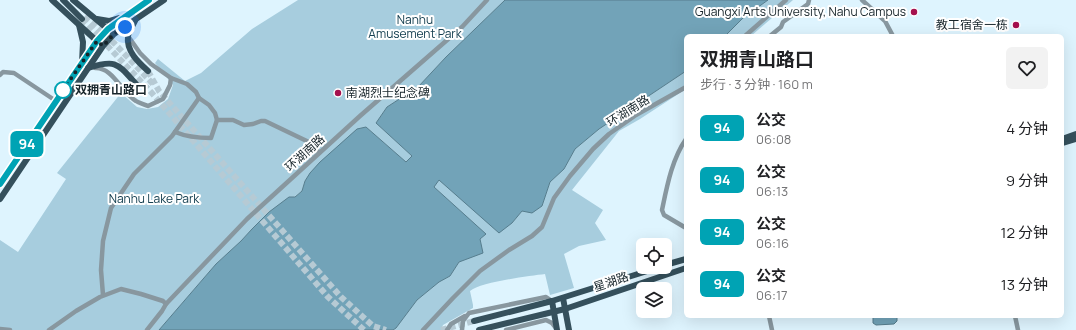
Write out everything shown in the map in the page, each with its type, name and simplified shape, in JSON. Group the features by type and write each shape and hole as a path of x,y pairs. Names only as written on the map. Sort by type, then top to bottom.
{"main road":[{"path":"52,0 82,20"},
{"path":"63,0 82,20 82,63"},
{"path":"67,0 97,41 103,46"},
{"path":"73,0 114,34"},
{"path":"0,184 97,41 108,29 149,0"},
{"path":"0,199 103,46 114,34 164,0"},
{"path":"96,19 109,21 125,16"},
{"path":"135,20 128,36 130,49 138,61 148,71"},
{"path":"88,68 104,63 117,64 136,84"},
{"path":"1064,138 1076,134"},
{"path":"1064,142 1076,139"},
{"path":"672,263 684,260"},
{"name":"星湖路","path":"479,330 565,309 684,269"},
{"name":"星湖路","path":"474,321 563,298 638,274"},
{"path":"563,298 569,330"},
{"path":"552,301 557,330"}],"street":[{"name":"环湖南路","path":"147,330 166,304 247,219 462,26 487,0"},
{"path":"747,34 786,0"},
{"path":"772,34 781,27 783,22 808,4 809,0"},
{"path":"862,0 885,21 892,34"},
{"path":"128,36 140,53 151,64 171,78 187,84 196,92 199,98 209,105 215,113 217,120 211,138 196,138 184,136 175,132"},
{"path":"88,68 101,68 109,71 119,86 136,102 148,106 163,99 170,85 171,78"},
{"path":"0,75 3,72 14,74 56,101"},
{"name":"环湖南路","path":"423,330 480,271 509,250 532,236 542,227 554,198 593,149 609,134 636,115 684,88"},
{"path":"103,296 101,270 103,241 111,208 134,174 175,132 199,98"},
{"path":"217,120 233,120 244,125 265,121 313,144 319,153"},
{"path":"684,142 669,178 662,210 664,215 684,227"},
{"path":"49,330 76,311 103,296 121,289 163,301 166,304"},
{"path":"448,330 452,324 469,313 546,297 552,301"},
{"path":"462,330 463,321 469,313"},
{"path":"769,318 772,330"},
{"path":"1015,318 1018,330"},
{"path":"506,330 546,320 552,323 557,330"},
{"path":"0,329 10,330"}],"green space":[{"name":"Nanhu Lake Park","path":"298,0 505,0 446,57 418,87 387,107 376,123 412,156 406,162 366,127 305,181 302,191 252,229 216,264 159,330 0,330 0,240 18,252 66,179 57,173 121,93 137,107 147,109 158,107 168,99 173,85 155,63 158,59 185,81 201,73 252,29"},
{"path":"768,0 793,0 753,34 727,34 743,18"},
{"path":"684,72 684,90 619,131 572,190 603,210 595,223 606,240 579,246 564,254 574,288 550,295 545,274 494,282 470,291 473,308 443,325 441,330 393,330 417,300 439,282 450,276 459,262 485,234 433,186 439,179 512,223 522,211 542,206 550,182 564,169 575,149 599,129"}],"shaded area":[{"path":"505,0 768,0 743,18 727,34 684,34 684,72 599,129 575,149 564,169 550,182 542,206 532,213 522,211 512,223 499,233 439,180 434,187 486,234 480,239 483,253 459,262 450,276 439,282 417,300 393,330 159,330 216,264 269,212 289,197 295,197 302,191 305,181 310,173 357,129 366,127 406,162 412,156 376,123 387,107 418,87 446,57"},
{"path":"873,318 897,318 897,321 894,324 876,325 873,323"}],"tunnel":[{"path":"85,16 115,44 153,84"},
{"path":"82,19 151,92 328,297 364,330"},
{"path":"148,71 159,91 341,297 373,326 386,330"},
{"path":"441,330 474,321"}],"bus line":[{"name":"94","path":"0,184 97,41 108,29 149,0"}],"place":[{"name":"Guangxi Arts University, Nahu Campus","path":"914,12"},
{"name":"教工宿舍一栋","path":"1016,25"},
{"name":"双拥青山路口","path":"63,90"},
{"name":"南湖烈士纪念碑","path":"338,93"}],"route":[{"path":"63,90 97,41 103,46 114,34 125,27"}],"park label":[{"name":"Nanhu Amusement Park","path":"415,27"}]}
